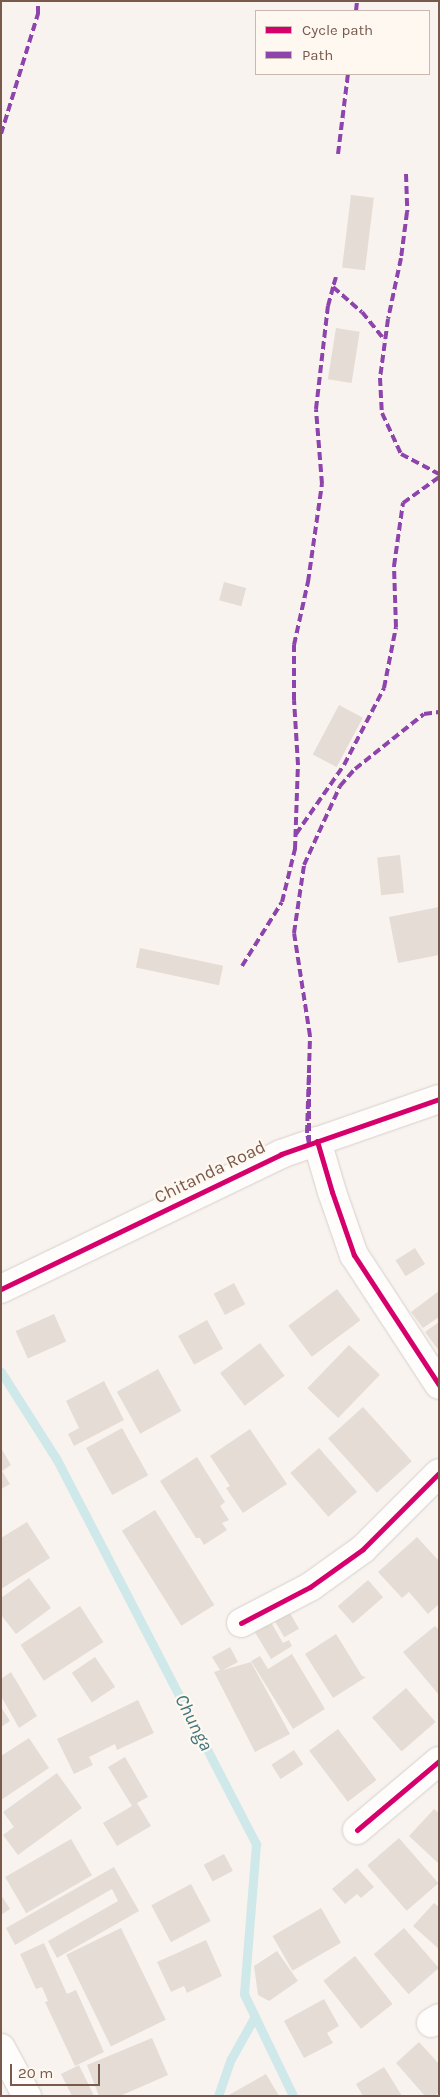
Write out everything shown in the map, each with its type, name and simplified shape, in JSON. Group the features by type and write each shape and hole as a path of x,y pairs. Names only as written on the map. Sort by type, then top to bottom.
{"street":[{"name":"Chitanda Road","path":"1,1289 281,1154 439,1099"},
{"path":"318,1141 332,1192 354,1255 410,1344 439,1385"},
{"path":"241,1623 310,1586 363,1549 439,1473"},
{"path":"356,1830 439,1762"},
{"path":"1,2048 27,2096"}],"building":[{"path":"351,195 374,198 365,270 342,267"},
{"path":"336,328 360,332 352,383 328,379"},
{"path":"224,582 246,588 241,606 219,600"},
{"path":"339,705 363,718 337,767 313,754"},
{"path":"400,855 404,893 381,895 377,857"},
{"path":"439,907 439,955 398,963 389,917"},
{"path":"140,948 223,966 219,985 136,968"},
{"path":"415,1248 425,1264 406,1276 395,1260"},
{"path":"234,1283 245,1304 225,1315 214,1294"},
{"path":"337,1289 360,1320 312,1357 288,1326"},
{"path":"439,1291 439,1317 423,1328 411,1312"},
{"path":"54,1314 66,1341 28,1358 16,1331"},
{"path":"207,1320 223,1349 194,1365 178,1336"},
{"path":"439,1322 439,1351 425,1332"},
{"path":"260,1343 285,1376 245,1406 220,1373"},
{"path":"349,1345 380,1375 338,1418 307,1388"},
{"path":"158,1369 181,1411 140,1434 117,1392"},
{"path":"104,1381 124,1420 74,1446 68,1434 79,1428 66,1401"},
{"path":"363,1407 412,1461 377,1493 328,1438"},
{"path":"122,1428 148,1475 112,1495 86,1448"},
{"path":"250,1429 287,1484 243,1513 226,1488 230,1486 210,1456"},
{"path":"1,1448 11,1465 2,1471 10,1484 1,1489"},
{"path":"319,1448 357,1492 328,1517 290,1473"},
{"path":"197,1457 225,1502 220,1506 229,1520 222,1523 227,1530 204,1545 200,1538 196,1538 160,1481"},
{"path":"155,1510 214,1605 181,1626 122,1531"},
{"path":"27,1522 50,1558 1,1589 1,1538"},
{"path":"417,1537 439,1561 439,1604 428,1614 409,1592 402,1598 378,1572"},
{"path":"29,1578 51,1608 16,1634 1,1615 1,1598"},
{"path":"368,1580 383,1597 353,1624 338,1606"},
{"path":"80,1606 103,1642 44,1681 20,1645"},
{"path":"287,1608 299,1629 284,1637 272,1616"},
{"path":"269,1619 283,1643 289,1640 292,1646 271,1659 253,1629"},
{"path":"435,1626 439,1630 439,1695 403,1652"},
{"path":"336,1634 362,1676 366,1677 333,1698 305,1654"},
{"path":"230,1647 238,1662 223,1670 251,1662 290,1734 255,1752 214,1672 220,1670 212,1657"},
{"path":"292,1654 325,1709 293,1729 251,1661 260,1656 268,1669"},
{"path":"95,1657 115,1687 92,1703 72,1673"},
{"path":"11,1672 37,1716 19,1728 1,1696 1,1679"},
{"path":"406,1688 436,1722 402,1751 372,1718"},
{"path":"138,1700 154,1733 117,1750 115,1744 89,1757 93,1765 74,1774 57,1739"},
{"path":"1,1707 10,1721 1,1727"},
{"path":"338,1729 377,1780 348,1802 309,1751"},
{"path":"29,1738 49,1768 1,1800 1,1756"},
{"path":"294,1750 303,1764 281,1779 271,1765"},
{"path":"125,1757 148,1797 137,1803 151,1826 117,1846 103,1823 132,1806 108,1767"},
{"path":"57,1773 82,1808 18,1855 3,1835 14,1827 3,1812"},
{"path":"434,1809 439,1813 439,1864 409,1836"},
{"path":"399,1838 438,1883 407,1911 367,1866"},
{"path":"71,1839 92,1875 26,1913 5,1877"},
{"path":"224,1854 233,1871 213,1882 204,1865"},
{"path":"114,1867 139,1911 57,1958 48,1941 118,1901 112,1889 15,1945 6,1928"},
{"path":"357,1868 374,1887 361,1898 357,1894 345,1904 332,1889"},
{"path":"191,1884 211,1921 171,1942 151,1905"},
{"path":"1,1895 10,1909 1,1915"},
{"path":"434,1903 439,1907 439,1949 413,1926"},
{"path":"321,1908 341,1943 293,1971 273,1936"},
{"path":"121,1928 166,2020 111,2046 66,1955"},
{"path":"404,1928 439,1968 409,1994 374,1954"},
{"path":"206,1940 222,1976 187,1993 184,1986 171,1992 157,1962"},
{"path":"44,1943 67,1994 76,1990 104,2052 75,2066 45,2002 48,2001 42,1987 36,1989 20,1954"},
{"path":"277,1951 298,1981 269,2001 258,1995 254,1966"},
{"path":"355,1956 393,2004 361,2029 323,1981"},
{"path":"324,1999 339,2026 327,2033 333,2043 304,2058 284,2021"},
{"path":"152,2038 168,2075 120,2096 99,2096 87,2065"},
{"path":"419,2042 439,2064 439,2092 435,2096 425,2096 396,2063"},
{"path":"79,2065 94,2096 72,2096 61,2074"},
{"path":"384,2067 402,2096 363,2096 356,2084"},
{"path":"266,2074 279,2096 227,2096"}],"waterway":[{"name":"Chunga","path":"1,1372 57,1460 256,1844 244,1994 293,2096"},
{"path":"218,2096 231,2059 255,2016"}],"marked path":[{"path":"1,134 38,14 38,1"},
{"path":"356,10 357,1"},
{"path":"338,154 348,75"},
{"path":"406,174 407,212 401,258 388,319 380,378 382,413 401,454 439,474"},
{"path":"336,277 333,287 362,312 385,340"},
{"path":"242,966 282,902 295,849 298,765 294,700 294,645 308,582 322,484 316,409 328,306 333,287"},
{"path":"296,834 344,765 384,688 396,627 394,566 403,503 439,477"},
{"path":"309,1075 309,1144 307,1133 310,1036 294,933 304,865 340,786 355,769 424,714 439,712"}],"cycle path":[{"path":"1,1289 281,1154 439,1099"},
{"path":"317,1141 354,1255 439,1385"},
{"path":"241,1623 310,1587 363,1549 439,1473"},
{"path":"357,1830 439,1761"}]}
